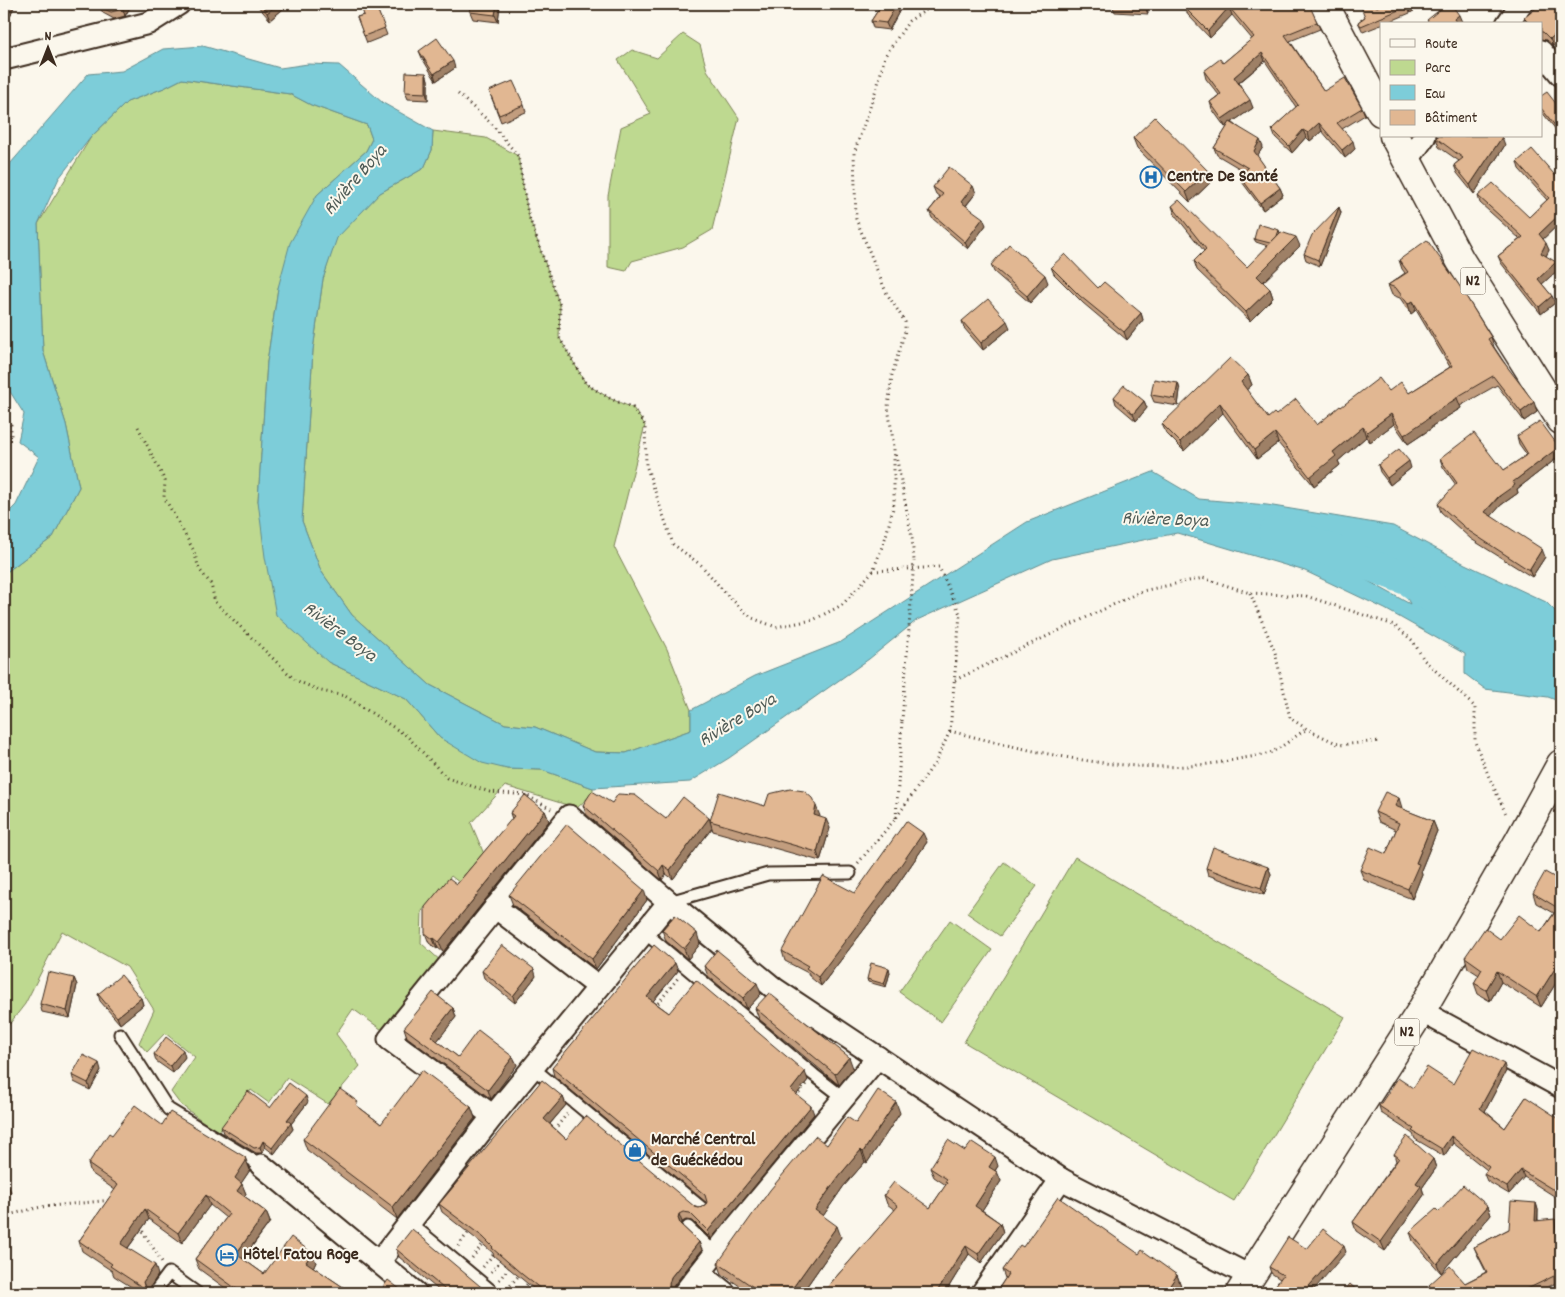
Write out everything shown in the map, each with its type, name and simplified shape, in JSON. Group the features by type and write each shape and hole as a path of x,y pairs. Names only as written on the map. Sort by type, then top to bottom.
{"highway":[{"path":"1324,4 1380,110"},
{"name":"N2","path":"1395,138 1460,260 1561,420"},
{"name":"N2","path":"1245,1284 1421,1011 1561,764"}],"street":[{"path":"4,59 149,23 179,4"},
{"path":"1542,52 1561,75"},
{"path":"1407,162 1425,138"},
{"path":"494,1116 389,1039 568,816 773,992 878,1057 1061,1179 1245,1284"},
{"path":"379,1262 494,1116 669,902"},
{"path":"495,907 599,987"},
{"path":"1421,1011 1561,1087"},
{"path":"684,1293 878,1057"},
{"path":"261,1165 416,1293"},
{"path":"982,1293 1061,1179"},
{"path":"700,1273 725,1293"}],"lane":[{"path":"669,902 768,874 850,873"},
{"path":"644,932 751,1016 814,1075 844,1098"},
{"path":"120,1034 168,1109 261,1165"},
{"path":"533,1068 703,1209"},
{"path":"410,1223 485,1286"},
{"path":"688,1227 716,1253"},
{"path":"154,1293 169,1273 197,1293"}],"path":[{"path":"896,818 914,561 912,538 888,407 892,375 905,331 905,322 886,292 856,219 854,152 878,84 885,56 909,21 935,4"},
{"path":"458,94 491,123 518,156 528,214 560,306 559,337 586,384 611,399 633,408 645,425 646,465 673,544 701,566 728,596 752,618 776,627 813,620 842,604 873,571 886,536 894,504 894,447"},
{"path":"4,417 11,425 11,436"},
{"path":"138,428 165,480 164,497 194,551 199,569 211,584 215,602 295,680 321,691 345,696 407,736 447,778 490,792 526,795 567,818"},
{"path":"850,873 896,818 936,761 950,731 955,680 960,614 939,567 873,571"},
{"path":"955,680 1142,591 1203,578 1250,593 1306,596 1394,625 1413,641 1424,660 1475,706 1475,742 1488,777 1519,841"},
{"path":"1250,593 1275,652 1290,718 1307,729 1340,745 1380,741"},
{"path":"950,731 1029,750 1142,766 1213,765 1270,752 1307,729"},
{"path":"656,1005 663,1010"},
{"path":"791,1102 814,1075"},
{"path":"555,1129 560,1134"},
{"path":"4,1216 41,1207 121,1198"},
{"path":"137,1223 169,1273"},
{"path":"464,1268 489,1237"},
{"path":"485,1286 500,1247"},
{"path":"485,1286 507,1253"},
{"path":"485,1286 515,1260"},
{"path":"504,1293 526,1267"},
{"path":"520,1293 530,1281"}],"green space":[{"path":"683,34 700,45 707,70 739,118 712,230 683,247 632,261 626,271 608,267 608,196 621,127 651,114 618,60 632,50 657,58"},
{"path":"182,79 290,94 311,105 367,125 372,139 366,151 317,195 278,288 267,362 258,501 328,662 406,699 440,738 507,769 542,770 593,788 593,793 577,808 505,786 471,823 484,854 460,883 451,876 422,911 421,943 443,963 385,1032 353,1009 336,1034 360,1066 328,1104 287,1078 269,1103 251,1090 218,1133 180,1104 171,1092 195,1057 165,1033 147,1052 139,1043 154,1010 127,967 62,931 25,1004 4,1031 4,574 53,537 79,487 66,424 43,351 38,224 91,137 127,102"},
{"path":"433,131 486,138 518,156 528,214 560,306 559,337 586,384 611,399 633,408 645,425 614,547 667,649 691,710 691,730 626,753 595,752 535,727 505,724 430,685 352,615 321,571 302,521 313,350 323,279 336,238 380,193 424,168 432,150"},
{"path":"1075,857 1345,1017 1234,1201 964,1042"},
{"path":"1004,862 1037,886 1000,936 967,913"},
{"path":"950,920 992,950 941,1022 899,992"}],"water":[{"path":"203,46 280,68 308,64 339,65 383,103 433,131 432,150 424,168 380,193 337,238 323,279 313,350 302,521 321,571 352,615 430,685 505,724 535,727 595,752 626,753 691,730 691,710 755,676 841,642 1027,522 1153,472 1199,499 1267,505 1393,526 1465,564 1546,602 1561,617 1561,702 1548,697 1485,689 1465,674 1465,654 1385,609 1305,571 1177,533 1052,559 917,620 869,659 729,758 690,782 593,788 542,770 507,769 482,763 440,738 406,699 328,662 276,615 265,557 258,501 267,362 278,288 290,243 317,195 366,151 372,139 367,125 311,105 290,94 182,79 127,102 91,137 59,178 38,224 43,351 66,424 79,487 53,537 4,574 4,517 16,505 39,457 18,441 24,414 4,382 4,225 10,164 88,74 122,71 163,49","holes":["1319,545 1380,555 1392,569 1410,604 1319,554 1315,548"]}],"building":[{"path":"4,4 10,4 7,9 4,8"},
{"path":"102,4 126,4 123,9 111,12 100,7"},
{"path":"260,4 278,4 267,13"},
{"path":"375,4 385,28 364,36 357,17 364,15 361,7"},
{"path":"471,4 497,4 495,15 470,12"},
{"path":"882,4 897,4 886,23 871,21"},
{"path":"1145,4 1145,7 1112,5"},
{"path":"1189,4 1267,4 1266,7 1273,4 1309,4 1317,22 1285,35 1324,91 1345,78 1362,108 1337,123 1353,141 1342,150 1319,123 1308,133 1303,130 1289,146 1272,129 1298,105 1262,53 1234,77 1250,100 1222,119 1210,102 1221,94 1204,71 1220,59 1223,63 1254,37 1229,7 1208,31 1185,8"},
{"path":"1360,4 1373,4 1377,7 1382,4 1412,4 1361,26 1358,22 1365,17"},
{"path":"1447,4 1451,4 1459,15 1454,19 1456,22 1428,22 1427,20"},
{"path":"1541,4 1561,4 1561,29 1550,39 1542,32 1542,22 1528,22 1524,18"},
{"path":"437,38 453,61 434,74 419,51"},
{"path":"406,72 426,73 426,93 405,92"},
{"path":"513,81 524,105 499,115 489,91"},
{"path":"1547,92 1561,110 1561,133 1542,109 1542,95"},
{"path":"1155,117 1208,171 1186,192 1133,138"},
{"path":"1230,122 1260,140 1254,151 1280,188 1260,203 1239,175 1248,168 1214,148"},
{"path":"1436,138 1501,138 1470,185 1454,165 1463,158"},
{"path":"1532,149 1561,182 1561,213 1539,234 1546,243 1541,253 1556,262 1538,279 1552,296 1539,307 1498,256 1523,237 1478,196 1493,183 1529,217 1549,198 1517,162"},
{"path":"949,167 973,186 961,202 983,218 965,242 929,211 943,194 933,187"},
{"path":"1179,200 1247,267 1281,232 1296,237 1257,276 1270,289 1246,312 1194,261 1206,249 1172,206"},
{"path":"1339,207 1318,260 1304,254 1312,235"},
{"path":"1258,224 1279,230 1277,236 1270,243 1254,239"},
{"path":"1427,240 1459,285 1491,337 1488,339 1534,402 1521,412 1493,376 1457,397 1404,435 1391,414 1367,432 1363,427 1333,452 1336,456 1310,477 1275,433 1254,450 1220,403 1180,442 1162,424 1230,358 1248,375 1241,382 1268,418 1274,413 1276,415 1296,399 1317,425 1379,378 1389,391 1401,382 1409,393 1452,366 1413,301 1408,304 1396,288 1388,285 1408,272 1399,260"},
{"path":"1009,244 1045,275 1027,296 991,265"},
{"path":"1065,254 1098,288 1104,282 1141,313 1124,332 1080,296 1051,267"},
{"path":"988,299 1007,321 981,343 962,321"},
{"path":"1154,379 1178,383 1175,399 1151,395"},
{"path":"1124,385 1144,401 1133,414 1114,397"},
{"path":"1540,421 1559,447 1513,482 1515,485 1498,497 1485,512 1542,549 1529,570 1469,531 1438,504 1457,483 1440,459 1474,433 1504,470 1528,454 1517,436"},
{"path":"1399,449 1409,461 1387,478 1378,465"},
{"path":"790,789 804,791 812,798 816,806 814,815 826,819 817,852 710,821 719,792 765,806 769,794"},
{"path":"592,791 612,803 618,794 635,795 666,819 683,797 709,818 670,870 663,865 659,871 583,805"},
{"path":"1385,792 1399,798 1395,806 1433,821 1416,863 1419,864 1408,889 1360,870 1370,847 1386,854 1399,823 1375,812"},
{"path":"525,795 545,811 439,942 433,939 425,933 425,907 449,878 457,884 514,816 510,813"},
{"path":"906,821 923,833 885,888 818,977 806,968 808,966 782,951 823,876 855,893"},
{"path":"567,824 644,890 592,959 509,895"},
{"path":"1213,847 1268,867 1261,888 1206,868"},
{"path":"1545,872 1561,881 1561,959 1537,997 1497,971 1486,990 1474,983 1482,969 1465,957 1485,928 1500,939 1519,915 1541,932 1558,908 1533,893"},
{"path":"675,915 697,933 684,949 662,930"},
{"path":"502,945 534,969 513,996 482,971"},
{"path":"654,945 675,963 647,997 669,1013 696,980 805,1072 791,1090 811,1106 708,1231 690,1213 683,1212 679,1214 680,1224 699,1242 671,1277 669,1284 672,1293 546,1293 492,1248 483,1237 439,1204 542,1080 563,1097 544,1119 566,1139 586,1116 695,1207 705,1206 707,1202 705,1195 552,1068"},
{"path":"717,950 757,983 743,998 704,966"},
{"path":"871,963 889,968 884,984 867,979"},
{"path":"48,972 74,978 67,1011 40,1004"},
{"path":"121,975 141,998 117,1017 98,994"},
{"path":"433,992 453,1008 431,1036 458,1057 478,1030 513,1057 488,1090 404,1028"},
{"path":"769,993 849,1057 835,1074 755,1008"},
{"path":"166,1037 183,1050 170,1066 154,1054"},
{"path":"1473,1048 1504,1064 1480,1108 1505,1128 1526,1097 1561,1120 1561,1183 1557,1189 1552,1189 1521,1170 1507,1187 1484,1174 1489,1167 1451,1136 1442,1149 1412,1131 1414,1129 1379,1106 1398,1078 1413,1088 1427,1067 1453,1084"},
{"path":"83,1055 99,1063 88,1083 72,1075"},
{"path":"422,1070 471,1107 393,1207 303,1139 340,1089 358,1102 356,1105 381,1124"},
{"path":"289,1083 306,1096 287,1120 291,1123 272,1148 263,1141 260,1147 254,1148 221,1127 248,1091 270,1108"},
{"path":"878,1090 896,1102 863,1152 861,1150 839,1176 815,1210 837,1226 789,1293 762,1293 718,1263 770,1190 815,1136 827,1145 847,1117 856,1123"},
{"path":"135,1105 162,1125 170,1112 245,1157 246,1161 235,1178 242,1184 237,1191 266,1212 236,1254 264,1274 291,1237 312,1253 306,1262 352,1293 242,1293 195,1259 229,1214 206,1195 178,1233 145,1209 121,1244 155,1265 143,1282 145,1289 110,1266 112,1264 79,1241 118,1185 88,1164 109,1133 112,1135"},
{"path":"1407,1136 1433,1159 1416,1183 1421,1186 1381,1242 1353,1222 1399,1158 1394,1154"},
{"path":"948,1140 965,1151 972,1142 995,1157 989,1167 997,1172 975,1206 1000,1223 978,1254 966,1246 936,1293 822,1293 898,1206 884,1195 894,1182 930,1208 947,1183 945,1182 947,1179 930,1168"},
{"path":"4,1180 8,1185 4,1189"},
{"path":"1463,1185 1488,1206 1437,1264 1410,1232 1436,1209 1439,1212"},
{"path":"1058,1197 1139,1254 1142,1250 1177,1275 1168,1288 1176,1293 996,1293 1008,1274 1002,1270 1020,1245 1023,1247"},
{"path":"1511,1201 1536,1203 1535,1221 1555,1219 1559,1270 1561,1270 1561,1293 1555,1293 1554,1276 1519,1293 1423,1293 1432,1289 1429,1285 1450,1266 1465,1283 1487,1272 1474,1247 1509,1229"},
{"path":"412,1229 486,1291 494,1293 449,1293 396,1249"},
{"path":"1323,1229 1344,1246 1303,1293 1270,1293 1283,1275 1269,1267 1288,1237 1307,1249"},
{"path":"388,1280 405,1293 379,1293"},
{"path":"1350,1284 1360,1293 1342,1293"},
{"path":"697,1285 708,1293 689,1293"},
{"path":"1383,1289 1388,1293 1380,1293"}],"waterway":[{"name":"Rivière Boya","path":"1275,533 1299,538 1409,580 1432,597"}],"place":[{"name":"Centre De Santé","path":"1151,177"},
{"name":"Marché Central de Guéckédou","path":"635,1150"},
{"name":"Hôtel Fatou Roge","path":"227,1255"}]}
